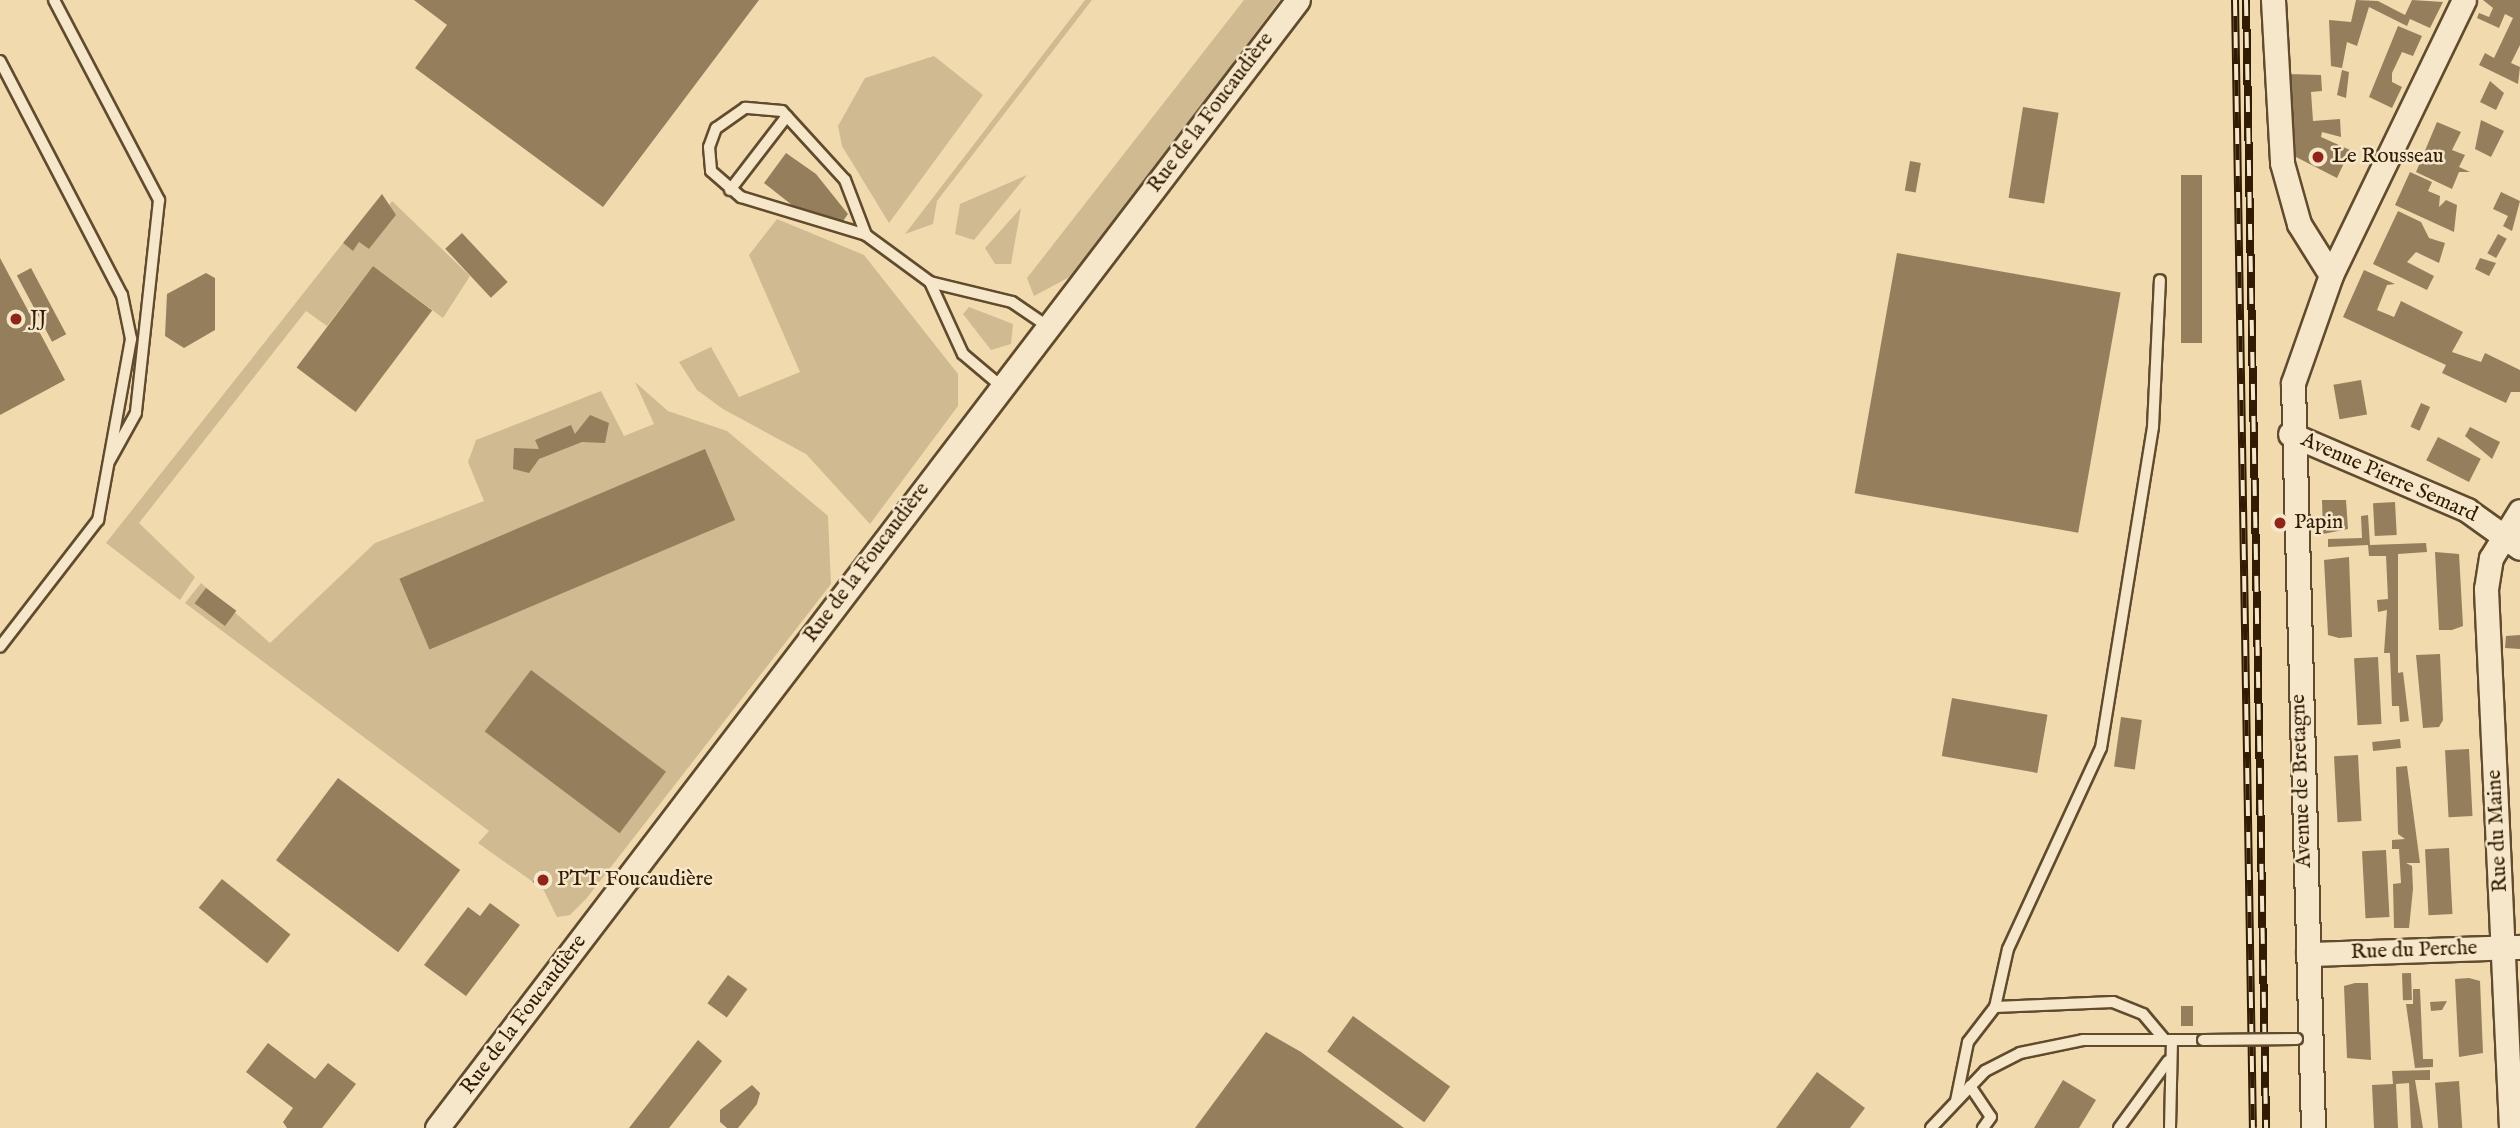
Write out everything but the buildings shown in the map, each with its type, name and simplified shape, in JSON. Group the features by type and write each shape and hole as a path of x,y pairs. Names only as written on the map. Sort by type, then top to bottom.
{"street":[{"name":"Rue de la Foucaudière","path":"437,1128 1298,0"},
{"path":"2273,0 2278,144 2299,224 2331,275"},
{"name":"Avenue de Bretagne","path":"2313,1128 2304,1040 2308,954 2290,434 2299,353 2331,275 2464,0"},
{"name":"Avenue Pierre Semard","path":"2290,434 2468,510 2511,543"},
{"path":"2511,543 2520,511"},
{"name":"Rue du Maine","path":"2511,543 2486,589 2512,948 2511,1128"},
{"name":"Rue du Perche","path":"2308,954 2512,948"}],"lane":[{"path":"54,0 159,200 136,413 102,475"},
{"path":"0,61 122,295 131,340 102,475 98,520 0,647"},
{"path":"866,235 845,180 787,116 745,108 716,128 709,148 712,171 730,190 814,223 866,235 930,282 1013,302 1047,326"},
{"path":"730,190 787,116"},
{"path":"1956,1101 1968,1042 1995,1007 2008,949 2101,748 2153,427 2160,280"},
{"path":"930,282 963,354 1001,386"},
{"path":"1995,1007 2113,1002 2143,1014 2168,1040 2170,1128"},
{"path":"1931,1128 1985,1071 2051,1043 2304,1040"},
{"path":"2119,1128 2168,1061"},
{"path":"1970,1086 1991,1117 1983,1128"}],"shaded area":[{"path":"1085,0 1092,0 937,201 933,224 905,234"},
{"path":"1244,0 1280,0 1075,274 1034,296 1027,278"},
{"path":"934,56 983,95 889,223 842,146 838,126 865,78"},
{"path":"1027,175 974,240 955,234 960,204"},
{"path":"392,201 470,276 443,318 373,266 327,326 306,311 139,523 195,577 180,600 106,543 343,243 353,251 359,242 369,249 396,215 387,208"},
{"path":"1021,208 1011,264 995,264 985,248"},
{"path":"777,219 864,255 958,374 958,406 870,524 806,454 723,409 697,390 679,362 711,347 739,397 800,372 749,255"},
{"path":"969,307 1013,324 1011,344 991,350 963,314"},
{"path":"635,382 668,411 727,431 828,516 831,584 586,899 570,915 557,917 543,889 478,843 489,831 185,603 201,583 270,643 375,543 484,501 468,462 476,440 601,391 624,436 654,424"}],"railway":[{"path":"2235,0 2253,1128"},
{"path":"2246,0 2266,1128"}],"place":[{"name":"Le Rousseau","path":"2318,157"},
{"name":"JJ","path":"16,319"},
{"name":"Papin","path":"2280,523"},
{"name":"PTT Foucaudière","path":"543,880"}]}
